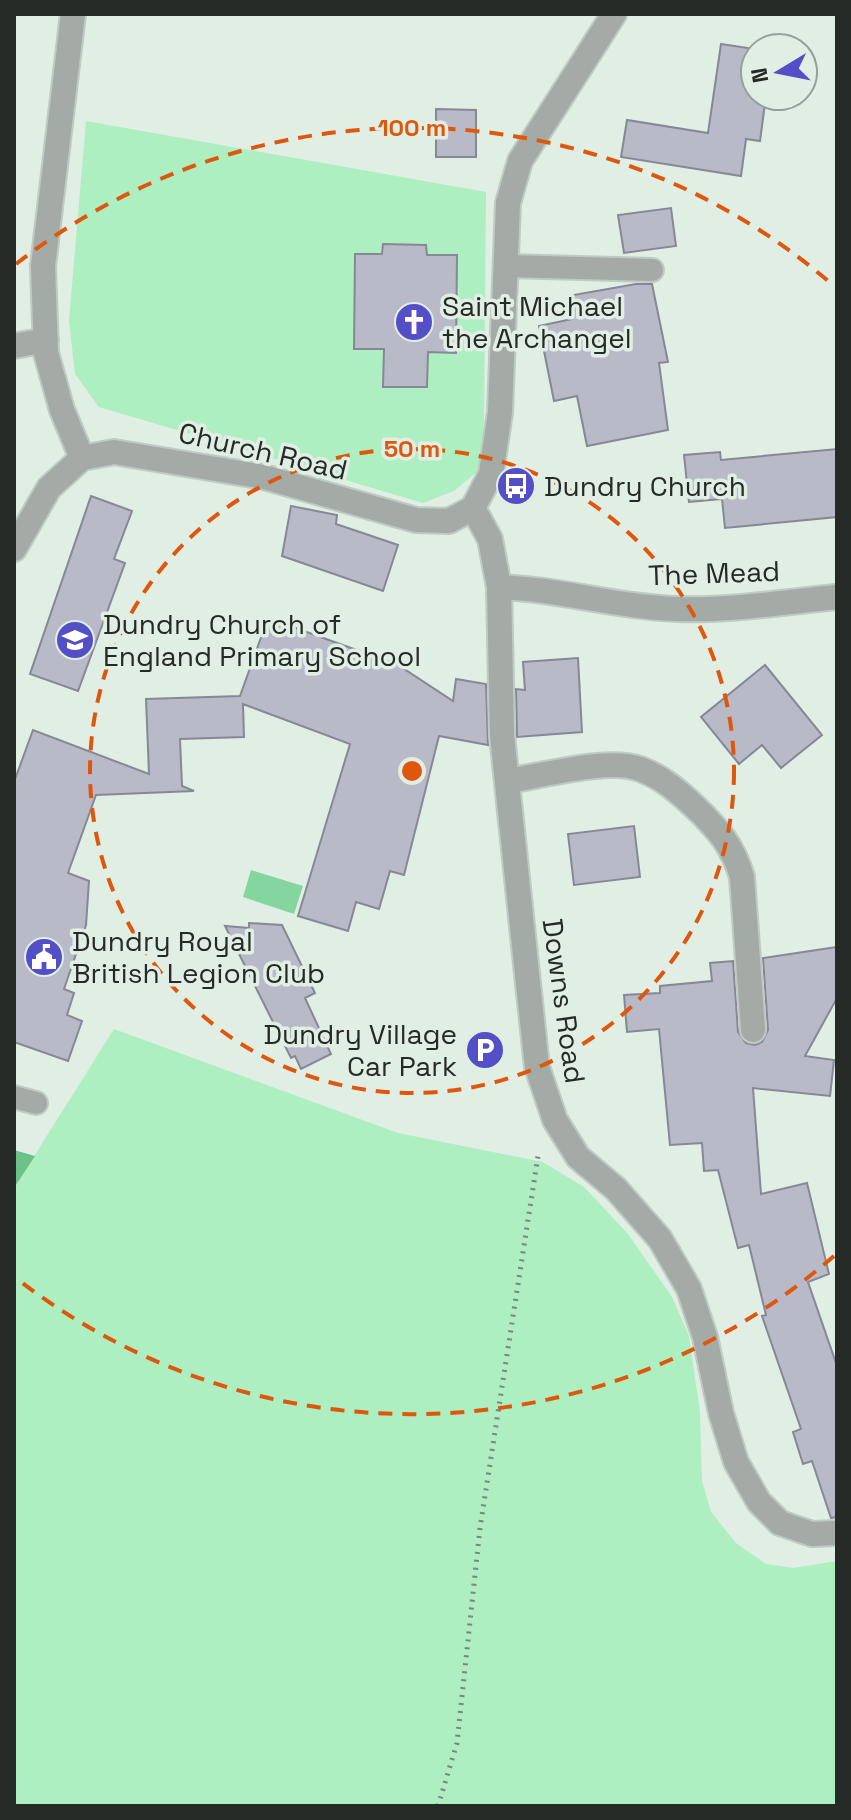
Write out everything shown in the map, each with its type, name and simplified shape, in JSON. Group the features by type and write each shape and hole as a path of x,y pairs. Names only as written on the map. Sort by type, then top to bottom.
{"street":[{"path":"14,549 49,488 82,458 62,410 46,340 43,266 73,14"},
{"path":"473,508 491,474 500,412 508,203 520,161 614,14"},
{"path":"14,346 46,340"},
{"name":"Church Road","path":"82,458 114,452 264,477 416,520 449,521 473,508"},
{"name":"Downs Road","path":"473,508 490,539 499,587 507,781 537,1067 555,1120 578,1157 616,1189 660,1239 689,1289 705,1337 721,1413 736,1462 759,1502 780,1523 812,1534 837,1533"},
{"name":"The Mead","path":"499,587 546,588 623,605 679,610 837,597"},
{"path":"507,781 614,765 638,767 662,779 722,832 735,855 742,877 753,1030"}],"lane":[{"path":"506,266 652,270"},
{"path":"14,1097 36,1103"}],"path":[{"path":"438,1806 457,1743 480,1528 535,1162 555,1120"}],"shaded area":[{"path":"86,121 486,192 484,424 478,471 454,491 423,503 99,407 75,374 69,321"},
{"path":"251,870 303,886 294,914 243,897"},
{"path":"114,1029 398,1133 543,1162 584,1187 628,1234 672,1297 689,1336 700,1412 702,1481 711,1512 736,1543 766,1564 793,1568 837,1561 837,1806 14,1806 14,1188"},
{"path":"14,1150 35,1156 14,1188"}],"building":[{"path":"721,44 739,47 739,112 764,112 760,141 746,139 741,176 621,157 627,120 708,133"},
{"path":"436,109 476,110 476,157 436,157"},
{"path":"671,208 676,246 624,253 618,215"},
{"name":"Saint Michael the Archangel","path":"383,244 426,245 427,255 457,255 456,353 428,352 427,387 383,387 384,349 354,349 355,254 382,254"},
{"path":"652,284 668,362 659,363 668,430 587,446 577,396 554,401 539,326 572,319 568,296"},
{"path":"837,449 837,517 725,528 722,499 689,502 684,455 720,452 721,460"},
{"path":"91,496 132,511 114,559 125,563 78,691 30,674"},
{"path":"291,506 337,515 336,524 398,545 383,591 282,556"},
{"path":"268,618 398,665 453,701 456,679 486,684 488,745 439,736 404,875 390,871 379,909 356,902 348,931 298,916 350,744 243,704 244,737 180,739 182,786 194,791 96,795 68,873 89,881 86,925 64,989 74,993 67,1015 82,1021 68,1061 14,1042 14,782 33,730 149,774 146,699 240,696"},
{"path":"578,658 582,732 517,737 516,689 525,690 523,662"},
{"path":"765,665 822,735 781,768 762,745 739,764 701,717"},
{"path":"634,826 640,877 574,885 568,834"},
{"path":"249,923 282,925 315,993 305,998 331,1054 301,1069 295,1056 291,1058 225,926 249,928"},
{"path":"837,947 837,998 805,1056 834,1060 830,1096 753,1088 761,1194 807,1183 829,1274 808,1282 837,1366 837,1517 831,1518 812,1461 803,1464 793,1432 801,1429 762,1316 766,1315 749,1245 738,1248 718,1170 704,1171 702,1143 670,1145 659,1029 627,1032 624,995 660,993 660,986 712,981 710,963 733,961 738,1032 746,1043 755,1045 762,1042 768,1030 763,958"}],"place":[{"name":"Saint Michael the Archangel","path":"414,322"},
{"name":"Dundry Church","path":"516,486"},
{"name":"Dundry Church of England Primary School","path":"75,640"},
{"name":"Dundry Royal British Legion Club","path":"44,957"},
{"name":"Dundry Village Car Park","path":"485,1050"}]}
